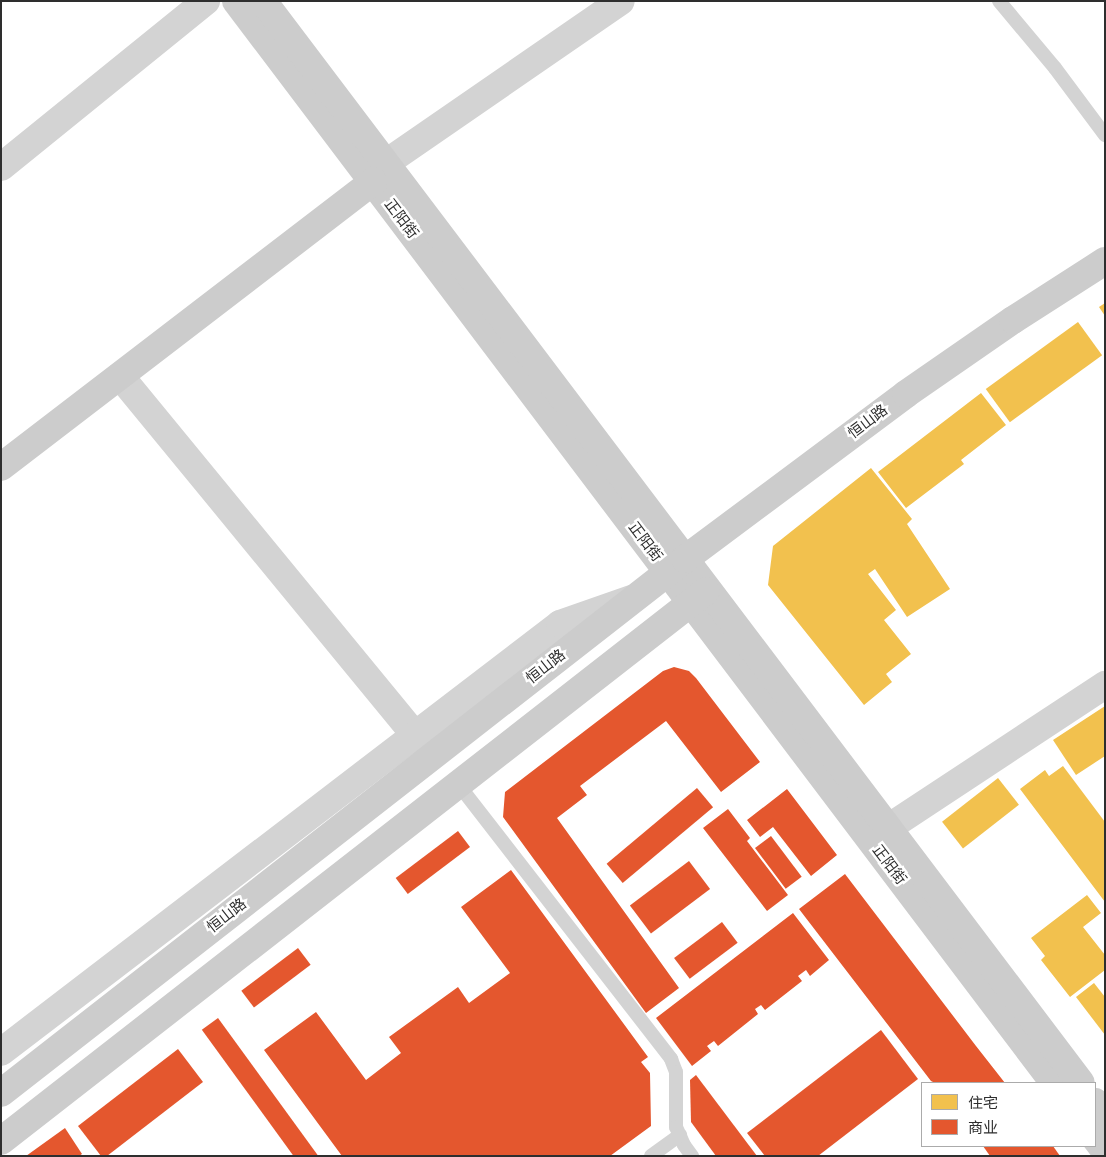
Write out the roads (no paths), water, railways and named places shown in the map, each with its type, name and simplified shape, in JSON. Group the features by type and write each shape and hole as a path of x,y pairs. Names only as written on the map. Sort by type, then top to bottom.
{"main road":[{"name":"正阳街","path":"236,1 379,172 677,566 1053,1082"},
{"name":"正阳街","path":"263,1 379,172"},
{"path":"1,467 379,172"},
{"name":"恒山路","path":"1,1092 637,596 906,394 1013,320 1105,261"},
{"name":"正阳街","path":"699,596 888,828 1080,1082"},
{"path":"1,1141 699,596"},
{"path":"1096,1103 1105,1115"},
{"path":"1096,1139 1105,1151"}],"street":[{"path":"1,167 206,1"},
{"path":"379,172 621,1"},
{"path":"120,376 432,756"},
{"path":"1,1052 560,624 637,596"},
{"path":"888,828 1105,686"}],"lane":[{"path":"999,1 1055,68 1105,135"},
{"path":"458,784 671,1059 676,1072 676,1127 692,1156"},
{"path":"651,1156 680,1134"}]}
